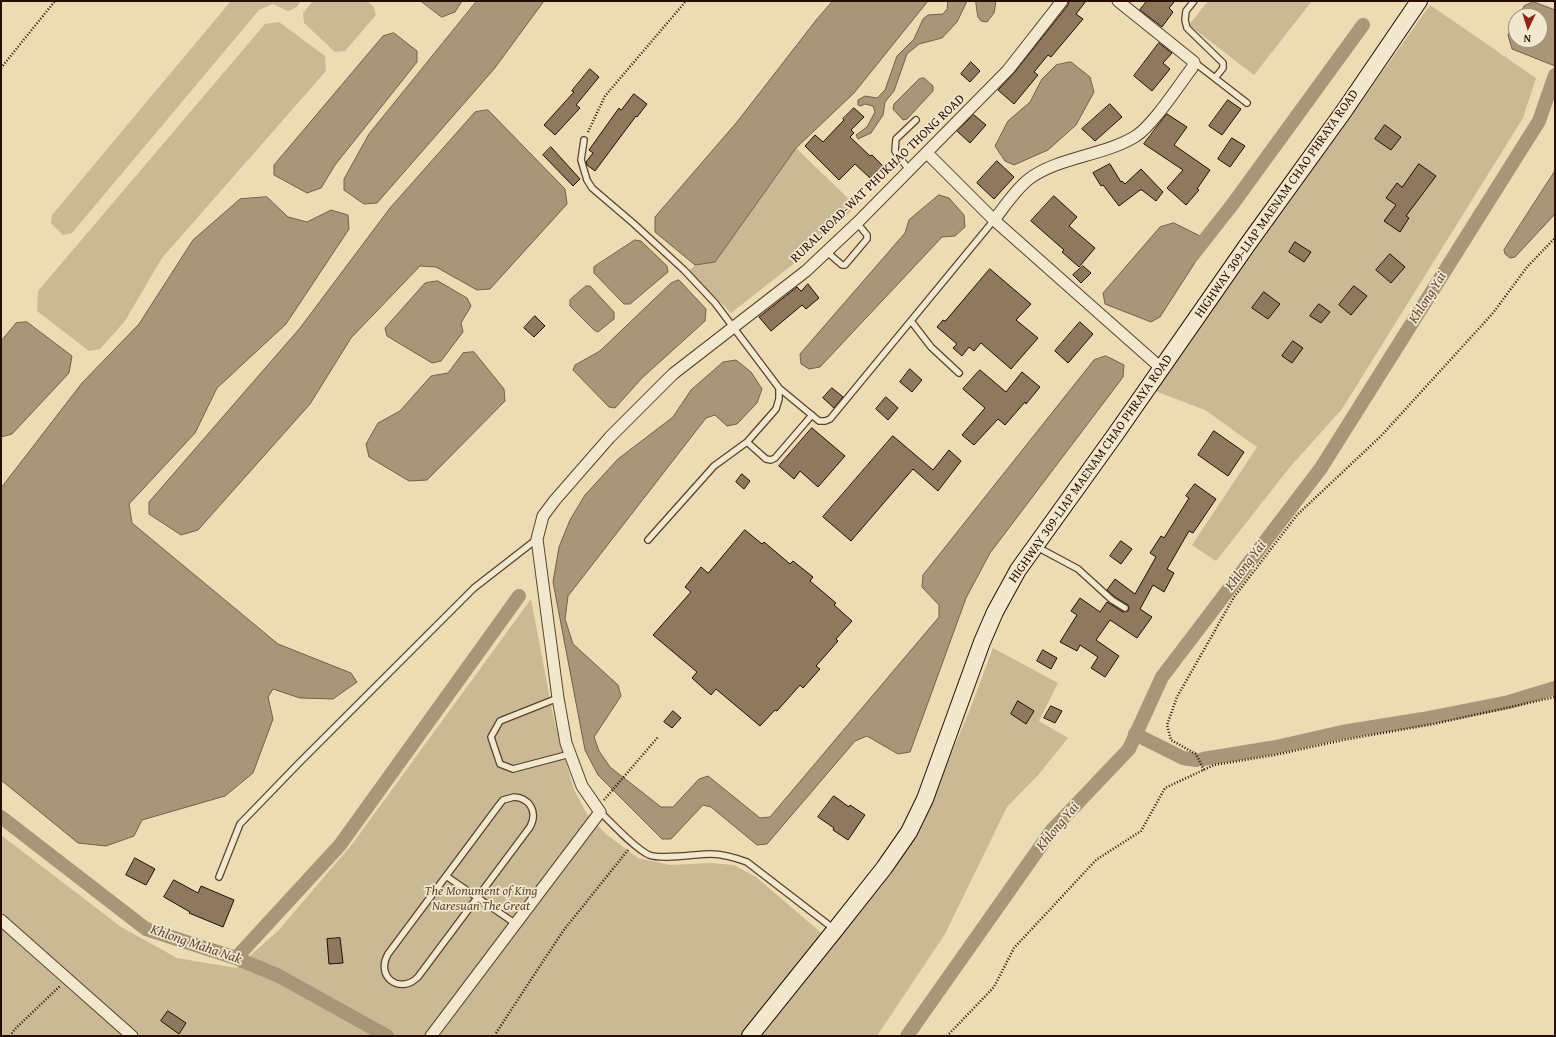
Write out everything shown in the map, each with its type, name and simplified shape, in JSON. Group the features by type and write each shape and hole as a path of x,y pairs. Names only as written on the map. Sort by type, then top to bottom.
{"street":[{"name":"RURAL ROAD-WAT PHUKHAO THONG ROAD","path":"600,812 582,786 566,743 558,698 537,539 544,516 555,500 610,437 672,374 806,271 927,153 1008,70 1062,1"},
{"path":"994,220 1015,192 1030,178 1053,166 1120,145 1138,135 1156,116 1192,68 1194,62 1118,1"},
{"name":"HIGHWAY 309-LIAP MAENAM CHAO PHRAYA ROAD","path":"750,1036 836,930 884,868 909,832 925,799 979,649 995,612 1018,570 1248,244 1344,111 1419,1"},
{"path":"927,153 994,220 1161,368"},
{"path":"434,1033 600,812"},
{"path":"1,920 132,1036"}],"lane":[{"path":"1194,1 1186,11 1185,20 1187,28 1223,63 1223,68 1215,78"},
{"path":"1194,62 1247,103"},
{"path":"909,170 895,151 896,139 916,120"},
{"path":"584,140 582,160 587,180 592,188 684,270 715,303 779,388 819,421 830,419 994,220"},
{"path":"827,252 842,265 845,265 868,239 867,235 856,223"},
{"path":"911,321 931,347 959,374"},
{"path":"648,540 714,466 747,442 776,409 779,399 779,388"},
{"path":"747,442 766,459 771,460 775,458 812,415"},
{"path":"219,877 240,824 474,588 537,539"},
{"path":"1035,546 1078,569 1112,600 1125,608"},
{"path":"558,698 500,721 491,737 500,764 513,769 570,754"},
{"path":"514,797 524,799 532,806 534,811 533,822 477,898 418,977 410,984 399,984 394,982 386,975 384,965 385,959 503,800 514,797"},
{"path":"600,812 639,849 650,856 665,857 713,854 747,862 836,930"},
{"path":"446,876 516,924"}],"path":[{"path":"1,68 55,1"},
{"path":"584,140 605,96 686,1"},
{"path":"1204,770 1196,754 1171,740 1167,725 1176,697 1234,597 1297,515 1381,436 1493,313 1527,267 1555,238"},
{"path":"947,1036 994,987 1014,948 1096,860 1141,831 1166,788 1214,765 1275,755 1343,740 1434,724 1555,697"},
{"path":"608,796 658,737"},
{"path":"496,1036 496,1033 562,931 634,844"},
{"path":"10,1036 15,1029 68,979"}],"green space":[{"path":"231,1 301,1 297,7 288,11 273,4 259,10 72,233 63,235 51,223 52,215"},
{"path":"313,1 367,1 373,6 376,15 345,51 335,52 304,23 303,13"},
{"path":"1208,1 1312,1 1254,75 1189,25"},
{"path":"1430,5 1536,78 1523,118 1342,409 1290,467 1216,561 1192,545 1257,447 1205,410 1155,391"},
{"path":"279,22 325,56 326,71 162,258 125,321 100,349 89,351 37,311 38,291 265,24"},
{"path":"796,148 856,206 801,258 731,313 689,271 695,265 715,262"},
{"name":"The Monument of King Naresuan The Great","path":"531,599 554,720 574,790 587,814 606,834 638,858 670,865 712,863 734,865 756,877 832,942 939,782 969,712 993,648 1058,683 1039,721 1068,738 1039,774 1007,807 945,934 877,1036 1,1036 1,835 121,927 177,958 236,968 279,930 353,843"}],"shaded area":[{"path":"421,1 462,1 455,12 442,17"},
{"path":"477,1 544,1 494,69 377,203 364,204 344,190 344,179 369,134"},
{"path":"833,1 928,1 854,93 796,148 715,262 695,265 655,232 655,217 737,122 817,19"},
{"path":"948,1 967,1 957,22 942,38 919,44 907,54 894,91 885,102 883,115 871,133 858,139 856,135 867,127 875,112 873,106 865,104 861,106 858,105 858,100 865,96 877,98 885,90 897,56 914,39 923,19 928,15 943,14 947,9"},
{"path":"976,1 996,1 994,13 987,22 981,21 978,17"},
{"path":"1534,2 1555,10 1555,66 1512,49 1548,48 1548,8 1523,8 1524,6"},
{"path":"394,33 417,51 417,62 335,165 321,188 307,193 274,175 274,165 383,36"},
{"path":"1071,62 1090,77 1094,92 1076,125 1048,150 1014,165 1005,161 995,146 1008,121 1030,102 1042,79 1056,65"},
{"path":"924,78 933,86 933,91 907,119 903,120 893,109 894,104 919,79"},
{"path":"488,110 565,189 567,204 490,289 477,290 436,267 420,266 351,338 310,404 198,530 181,535 149,514 149,502 300,328 390,208 475,112"},
{"path":"1555,171 1555,214 1515,257 1510,258 1505,254 1504,250"},
{"path":"939,195 949,198 964,215 965,227 955,236 942,237 820,367 809,369 801,364 800,354 905,233 909,220"},
{"path":"267,197 288,217 307,222 331,210 348,215 349,229 286,324 217,388 195,433 129,504 132,523 278,644 351,673 357,682 333,699 300,698 273,689 268,697 273,719 253,773 225,796 142,820 134,836 106,846 78,843 1,780 1,488 82,383 139,324 193,240 240,199"},
{"path":"1174,223 1200,236 1205,247 1160,317 1151,322 1105,304 1103,293 1160,227"},
{"path":"635,240 641,241 667,266 668,272 630,304 624,304 594,273 594,267"},
{"path":"679,280 706,309 705,321 642,378 615,408 609,407 573,370 575,365 600,351 671,283"},
{"path":"438,281 467,298 471,306 461,323 463,332 441,361 432,363 387,336 385,328 425,283"},
{"path":"586,286 590,286 614,312 614,319 598,332 594,330 570,306 570,300"},
{"path":"27,322 72,356 69,373 12,434 1,437 1,341 16,323"},
{"path":"474,352 504,389 505,401 427,480 409,481 369,457 366,444 378,423 400,411 431,376 448,373 463,353"},
{"path":"1106,356 1124,365 1123,377 990,553 966,598 910,752 898,754 867,736 855,741 767,844 757,845 711,807 703,805 671,839 662,839 598,775 585,750 553,582 559,547 570,520 585,495 618,459 673,417 691,390 723,362 736,360 751,372 762,389 757,403 737,424 727,426 715,415 706,418 568,596 565,619 573,644 618,685 621,696 594,737 599,751 610,767 661,807 673,807 699,779 708,776 760,818 770,817 939,617 939,605 922,587 923,575 1094,360"}],"building":[{"path":"1069,1 1086,1 1076,14 1083,19 1051,57 1048,55 1034,72 1038,75 1014,104 998,90 1013,74 1068,5"},
{"path":"1147,1 1175,1 1169,8 1173,12 1162,27 1140,10"},
{"path":"1159,43 1172,53 1163,63 1170,69 1152,91 1134,76"},
{"path":"971,62 980,71 970,82 961,74"},
{"path":"590,69 599,77 576,105 580,108 555,135 544,125 574,92 572,91"},
{"path":"634,94 647,104 637,117 636,116 595,171 587,165 586,162 593,153 589,150 619,108 621,110"},
{"path":"1228,100 1241,109 1222,135 1209,126"},
{"path":"1110,104 1122,117 1095,141 1082,129"},
{"path":"854,108 864,117 851,130 854,133 850,137 883,166 870,178 855,164 839,180 805,146 815,135 823,142"},
{"path":"1167,114 1187,127 1174,145 1210,170 1197,189 1199,190 1186,205 1167,188 1183,170 1144,144"},
{"path":"974,115 986,125 970,143 957,131"},
{"path":"1385,125 1401,137 1391,150 1375,139"},
{"path":"1232,138 1245,146 1230,167 1218,159"},
{"path":"551,147 580,179 573,186 543,155"},
{"path":"997,161 1014,177 994,199 977,183"},
{"path":"1110,164 1121,182 1122,181 1125,184 1141,169 1163,192 1156,201 1140,190 1119,206 1103,185 1101,186 1093,173"},
{"path":"1419,164 1436,176 1406,216 1409,218 1400,232 1384,221 1396,205 1386,198 1397,183 1402,187"},
{"path":"1054,196 1077,217 1069,226 1095,248 1079,267 1062,252 1064,250 1031,221"},
{"path":"1295,242 1311,252 1304,262 1289,252"},
{"path":"1390,254 1405,267 1391,283 1376,270"},
{"path":"1083,266 1091,273 1081,283 1073,275"},
{"path":"990,269 1031,304 1016,320 1038,338 1011,369 981,343 974,351 969,347 962,356 953,348 957,344 937,327 943,320 945,321"},
{"path":"808,284 819,298 806,309 802,305 771,331 759,317 797,287 801,291"},
{"path":"1354,286 1367,296 1351,315 1339,305"},
{"path":"1264,292 1280,304 1268,319 1252,308"},
{"path":"1319,304 1330,312 1321,323 1310,316"},
{"path":"535,316 545,326 534,337 524,328"},
{"path":"1080,322 1093,334 1068,363 1055,351"},
{"path":"1293,341 1303,348 1292,363 1282,356"},
{"path":"910,369 922,380 912,392 900,382"},
{"path":"980,370 1006,392 1022,372 1040,387 1026,404 1025,402 1005,425 998,419 974,445 962,435 985,408 963,389"},
{"path":"832,388 843,397 834,408 823,398"},
{"path":"886,397 898,408 888,420 876,409"},
{"path":"812,428 845,456 818,487 800,471 794,479 779,466"},
{"path":"1214,431 1244,452 1228,476 1198,455"},
{"path":"893,436 933,470 949,450 961,461 938,491 913,469 851,541 823,517"},
{"path":"742,474 750,481 744,489 736,482"},
{"path":"1195,484 1216,499 1193,533 1189,531 1167,569 1174,573 1164,592 1153,585 1140,609 1152,617 1137,638 1110,620 1096,640 1119,656 1105,677 1091,668 1098,657 1080,645 1077,651 1060,642 1077,615 1071,611 1080,598 1100,612 1107,602 1123,612 1128,611 1128,605 1107,590 1115,579 1135,594 1156,557 1150,553 1161,536 1164,538 1189,498 1186,496"},
{"path":"745,530 762,544 764,542 790,564 793,561 813,577 810,581 836,603 834,605 852,621 836,639 838,641 816,666 820,669 803,688 800,685 777,711 775,710 760,726 716,689 711,695 692,678 697,672 653,635 691,592 685,587 701,567 708,573"},
{"path":"1121,541 1132,549 1121,564 1110,556"},
{"path":"1043,650 1057,658 1051,669 1037,661"},
{"path":"1018,701 1034,711 1026,724 1011,714"},
{"path":"1051,706 1062,711 1055,723 1044,718"},
{"path":"673,711 681,718 672,728 664,722"},
{"path":"834,796 849,807 850,805 865,815 848,840 818,817"},
{"path":"135,858 155,869 146,885 126,875"},
{"path":"174,880 198,893 201,886 234,900 223,927 189,913 190,912 164,897"},
{"path":"340,938 343,963 329,964 327,939"},
{"path":"168,1011 186,1023 179,1034 161,1021"}],"waterway":[{"path":"1192,256 1232,205 1363,25"},
{"name":"Khlong Yai","path":"907,1036 1052,830 1129,749 1162,677 1321,468 1539,121 1555,75"},
{"path":"236,958 340,845 519,596"},
{"path":"1203,759 1276,747 1342,732 1423,719 1509,702 1555,688"},
{"path":"1135,734 1183,758 1196,760"},
{"name":"Khlong Maha Nak","path":"1,817 146,929 236,958 279,976 387,1036"}]}
